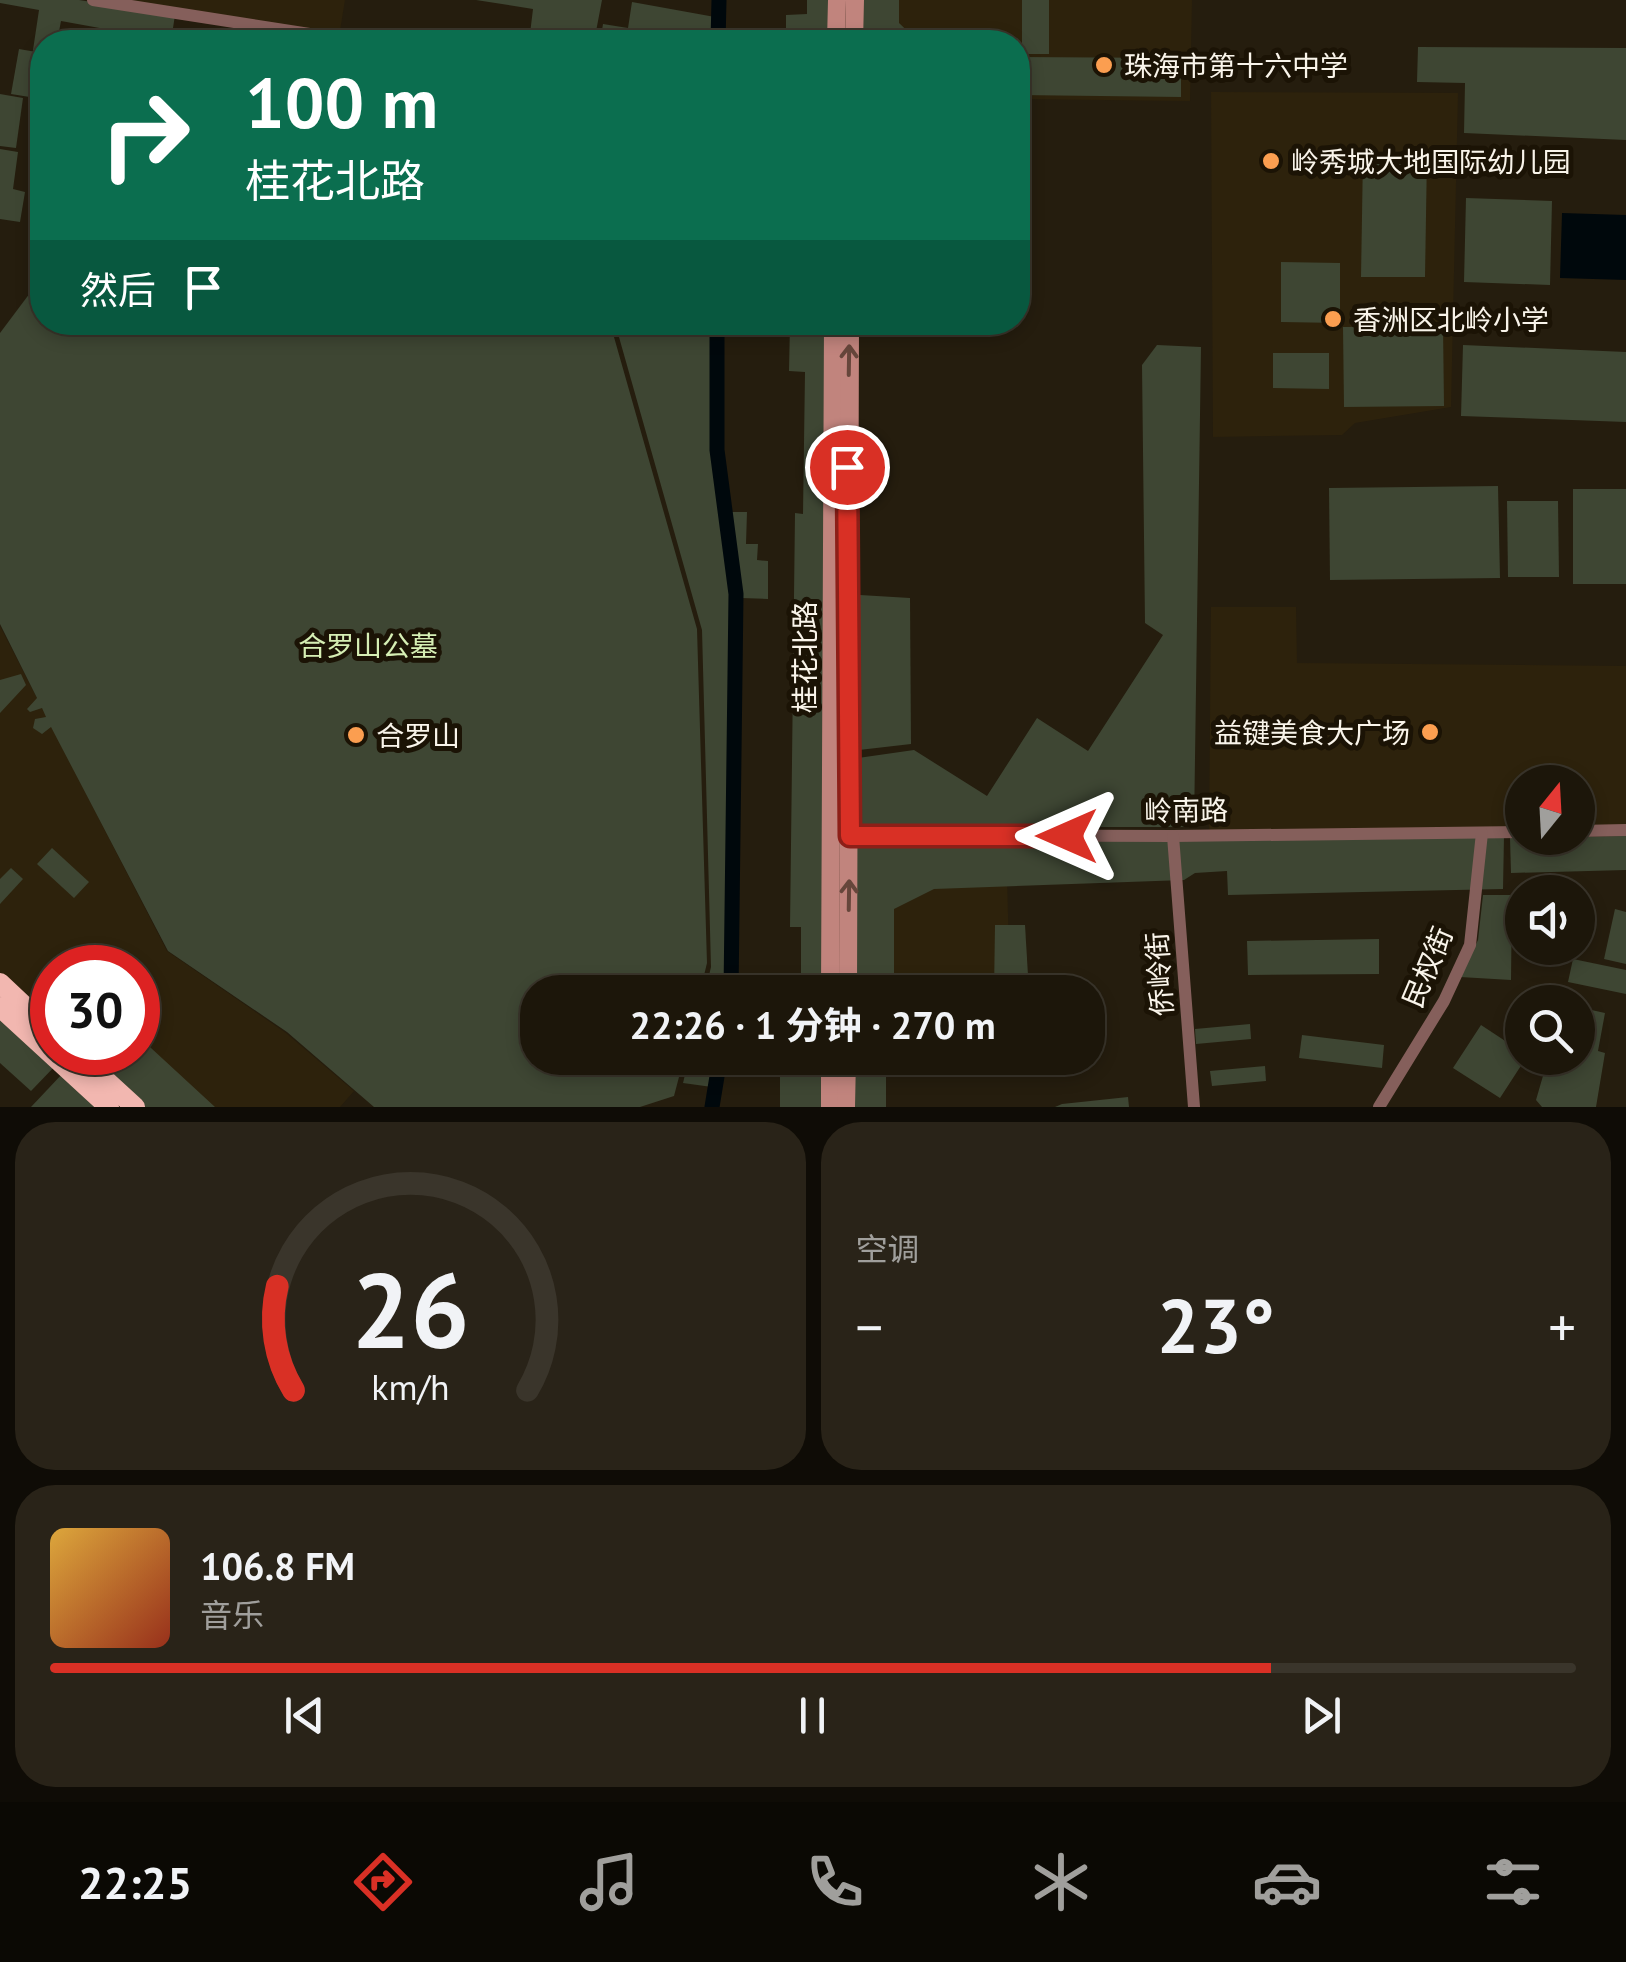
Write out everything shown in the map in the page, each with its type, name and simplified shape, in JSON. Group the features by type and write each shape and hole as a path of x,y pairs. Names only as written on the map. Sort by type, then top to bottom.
{"highway":[{"path":"0,983 30,1011"},
{"path":"0,1007 109,1107"},
{"path":"100,1075 135,1107"}],"main road":[{"path":"836,30 837,0"},
{"path":"854,30 855,0"},
{"name":"桂花北路","path":"833,335 840,835 847,975"},
{"name":"桂花北路","path":"831,975 840,835 850,335"},
{"path":"830,1075 830,1107"},
{"path":"846,1107 847,1075"}],"street":[{"path":"92,0 283,30"},
{"path":"1595,831 1626,830"},
{"name":"岭南路","path":"840,835 1505,832"},
{"name":"民权街","path":"1379,1107 1444,1001 1470,945 1482,833"},
{"name":"侨岭街","path":"1173,836 1194,1107"}],"shaded area":[{"path":"101,0 345,0 340,30 294,30"},
{"name":"珠海市第十六中学","path":"856,0 1192,0 1190,101 1030,99 1030,30 855,30"},
{"name":"香洲区北岭小学","path":"1211,92 1458,93 1451,407 1355,423 1342,435 1213,437"},
{"path":"1562,213 1626,215 1626,280 1560,278"},
{"name":"益键美食大广场","path":"1211,607 1296,607 1297,663 1626,666 1626,827 1595,828 1595,765 1505,765 1505,828 1209,833"},
{"path":"0,626 167,951 286,1033 354,1091 340,1107 137,1107 101,1075 160,1075 160,945 30,945 30,1009 0,981"},
{"path":"851,837 1006,838 1010,975 850,975"}],"green space":[{"path":"79,0 175,15 173,30 110,30 61,21 59,30 36,30 39,10 0,3"},
{"path":"476,0 602,0 596,30 530,30 533,9"},
{"path":"807,0 834,0 833,30 786,30 786,15 807,14"},
{"path":"861,0 899,0 899,23 906,30 860,30"},
{"path":"1022,0 1049,0 1049,54 1030,54 1030,30 1022,30"},
{"path":"632,2 715,17 714,30 602,30 603,24 628,28"},
{"path":"1418,47 1626,48 1626,140 1464,133 1465,83 1417,82"},
{"path":"19,49 30,51 30,97 11,94"},
{"path":"1030,57 1181,58 1181,97 1030,95"},
{"path":"0,94 23,98 16,148 0,146"},
{"path":"0,149 18,152 13,189 25,192 20,222 0,219"},
{"path":"1363,155 1427,155 1425,277 1361,277"},
{"path":"1466,198 1552,201 1550,285 1464,282"},
{"path":"1281,262 1340,263 1340,323 1281,322"},
{"name":"合罗山公墓","path":"30,293 30,335 613,335 697,629 707,963 704,975 520,975 520,1075 680,1075 674,1096 640,1107 374,1107 287,1032 168,951 51,727 42,734 33,728 35,719 46,717 42,708 30,712 27,709 37,698 0,624 0,333"},
{"path":"1443,326 1444,406 1344,407 1343,327"},
{"path":"618,335 714,335 713,446 734,592 729,975 709,975 702,630"},
{"path":"790,335 831,335 827,975 780,975 801,974 801,927 790,927 795,513 803,514 805,372 789,371"},
{"path":"1157,345 1201,347 1194,827 859,827 858,758 914,750 987,796 1037,718 1088,751 1163,635 1145,623 1142,365"},
{"path":"1463,345 1626,352 1626,422 1461,416"},
{"path":"1273,353 1329,353 1329,389 1273,388"},
{"path":"1498,486 1500,578 1330,580 1329,488"},
{"path":"1573,489 1626,489 1626,584 1573,584"},
{"path":"1507,501 1558,501 1559,577 1508,577"},
{"path":"730,512 747,512 746,544 758,544 757,560 768,561 768,599 741,598"},
{"path":"860,595 910,598 911,744 859,750"},
{"path":"21,674 26,685 0,713 0,680"},
{"path":"1504,836 1503,889 1228,895 1227,871 1195,873 1184,880 934,889 894,909 894,975 853,975 854,840"},
{"path":"1626,836 1626,870 1511,873 1510,855 1595,855 1595,837"},
{"path":"52,848 89,882 74,898 37,864"},
{"path":"11,868 23,879 0,904 0,879"},
{"path":"1483,895 1505,895 1505,965 1511,965 1511,980 1460,977 1478,940"},
{"path":"1615,909 1626,912 1626,964 1604,959"},
{"path":"995,925 1025,925 1028,975 994,975"},
{"path":"1379,939 1379,974 1248,975 1247,941"},
{"path":"1595,964 1626,970 1626,994 1595,985 1568,982 1572,965"},
{"path":"1595,1011 1605,1013 1598,1051 1605,1053 1596,1107 1542,1107 1536,1100 1543,1075 1595,1075"},
{"path":"0,1013 30,1041 30,1075 46,1075 31,1091 0,1063"},
{"path":"1250,1024 1251,1039 1196,1044 1195,1029"},
{"path":"1481,1025 1505,1041 1505,1075 1515,1075 1500,1098 1453,1068"},
{"path":"1302,1035 1384,1045 1382,1068 1299,1058"},
{"path":"160,1056 215,1107 142,1107 107,1075 160,1075"},
{"path":"1265,1066 1266,1081 1212,1086 1210,1071"},
{"path":"61,1075 67,1075 103,1107 31,1107"},
{"path":"685,1075 714,1075 712,1087 683,1083"},
{"path":"780,1075 826,1075 826,1107 780,1107"},
{"path":"852,1075 886,1075 886,1107 852,1107"},
{"path":"1128,1097 1129,1107 1055,1107 1062,1104"}],"waterway":[{"path":"718,30 719,0"},
{"path":"717,335 717,450 736,594 731,975"},
{"path":"712,1107 717,1075"}],"place":[{"name":"珠海市第十六中学","path":"1104,65"},
{"name":"岭秀城大地国际幼儿园","path":"1271,161"},
{"name":"香洲区北岭小学","path":"1333,319"},
{"name":"益键美食大广场","path":"1430,732"},
{"name":"合罗山","path":"356,735"}],"route":[{"path":"847,467 850,836 1067,836"}]}
